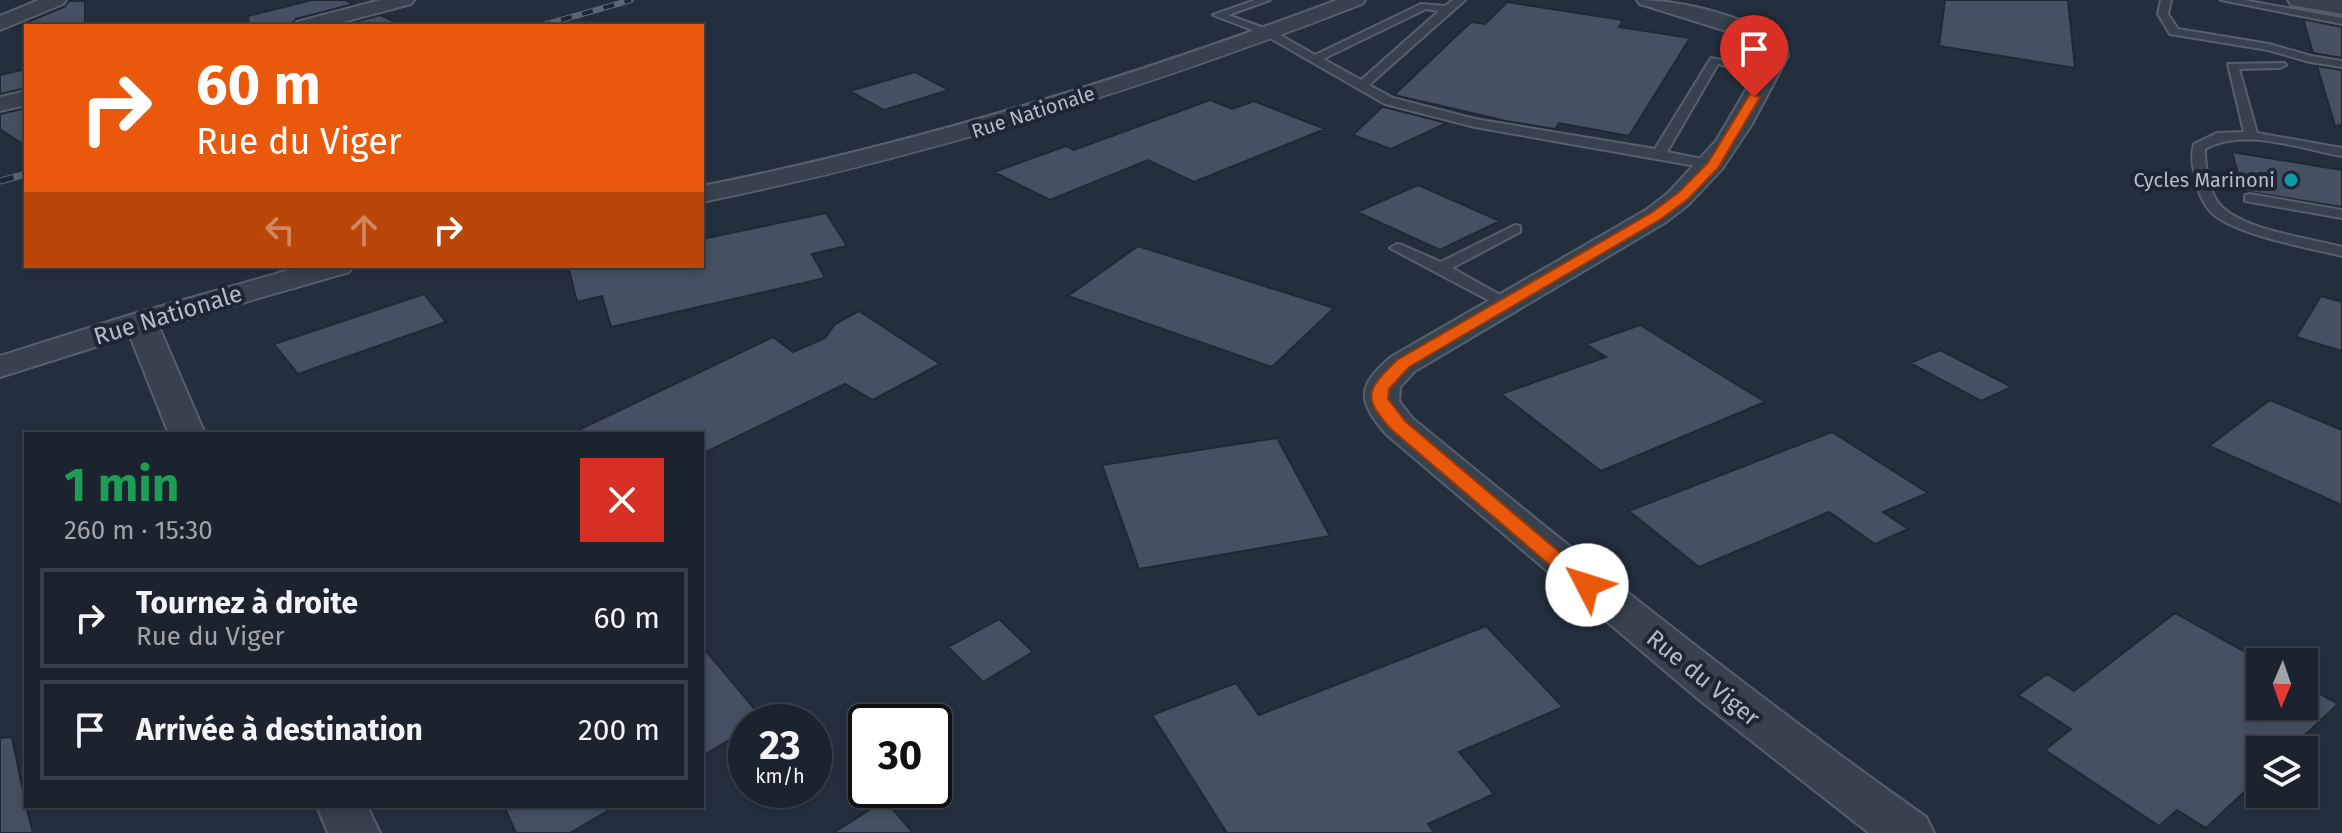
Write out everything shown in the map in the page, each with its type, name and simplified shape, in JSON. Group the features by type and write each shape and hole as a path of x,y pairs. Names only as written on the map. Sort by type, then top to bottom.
{"street":[{"path":"4,35 56,0"},
{"path":"312,24 404,0"},
{"name":"Rue Nationale","path":"704,194 916,148 1269,33 1355,0"},
{"path":"1647,0 1766,37 1774,42 1778,52 1768,71"},
{"path":"2300,0 2342,7"},
{"name":"Rue du Viger","path":"1768,71 1713,165 1695,186 1656,216 1403,364 1387,377 1380,388 1379,399 1386,412 1611,605 1759,724 1908,833"},
{"path":"0,104 24,98"},
{"name":"Rue Nationale","path":"0,367 141,322 331,268"},
{"path":"141,322 186,432"},
{"path":"343,808 354,833"}],"lane":[{"path":"1265,0 1218,15 1269,33 1389,101 1475,123 1713,165"},
{"path":"1360,87 1460,0"},
{"path":"2166,0 2163,14 2174,32 2274,48 2310,59 2342,64"},
{"path":"2226,0 2342,21"},
{"path":"1313,60 1425,6 1447,9"},
{"path":"2274,48 2280,65"},
{"path":"1659,154 1715,60 1768,71"},
{"path":"2251,136 2232,66 2280,65 2342,75"},
{"path":"2342,152 2251,136 2217,137 2199,147 2199,167 2213,206 2232,219 2342,252"},
{"path":"2250,198 2342,214"},
{"path":"1441,268 1515,229"},
{"path":"1397,248 1441,268 1505,304"}],"building":[{"path":"312,0 345,0 354,4 296,19 292,24 249,24 248,16"},
{"path":"1945,0 2068,0 2075,68 1939,46"},
{"path":"69,1 85,1 85,24 18,26 64,7"},
{"path":"1507,2 1623,20 1619,27 1690,38 1629,136 1559,123 1555,129 1506,121 1394,95 1471,22 1485,24"},
{"path":"380,15 400,24 347,24"},
{"path":"2303,19 2342,27 2342,58 2313,53"},
{"path":"2317,66 2342,70 2342,125 2335,126"},
{"path":"24,69 24,88 0,94 0,75"},
{"path":"915,72 949,90 884,110 850,91"},
{"path":"1210,100 1232,109 1254,101 1325,129 1194,182 1148,160 1050,200 994,172 1066,146 1074,150"},
{"path":"1383,106 1447,123 1391,149 1353,135"},
{"path":"24,108 24,145 0,129 0,114"},
{"name":"Cycles Marinoni","path":"2232,152 2342,170 2342,207 2243,191"},
{"path":"1418,185 1500,221 1440,250 1357,212"},
{"path":"826,213 847,246 812,254 825,278 611,327 602,296 577,302 568,268 704,268 704,239"},
{"path":"1138,246 1334,308 1272,367 1068,296"},
{"path":"424,294 446,322 298,374 274,344"},
{"path":"2321,296 2342,302 2342,351 2296,337"},
{"path":"859,311 940,364 873,400 845,384 704,453 704,432 574,432 773,337 793,352 825,338 835,324"},
{"path":"1640,325 1765,402 1601,471 1501,394 1606,357 1586,344"},
{"path":"1940,350 2012,387 1981,401 1910,363"},
{"path":"2270,400 2342,430 2342,505 2209,446"},
{"path":"1832,432 1928,493 1883,512 1908,529 1875,544 1829,512 1699,567 1629,511"},
{"path":"1277,438 1330,536 1139,569 1102,465"},
{"path":"2175,613 2246,653 2246,720 2318,720 2318,693 2338,704 2304,736 2246,736 2246,790 2206,828 2177,810 2159,826 2045,750 2071,729 2018,695 2047,674 2074,691"},
{"path":"999,619 1033,652 983,682 948,647"},
{"path":"1486,626 1563,707 1459,752 1494,794 1428,824 1435,833 1227,833 1152,715 1236,683 1259,715"},
{"path":"704,648 751,704 728,704 728,741 704,755"},
{"path":"12,737 24,808 33,833 0,833 0,738"},
{"path":"505,808 613,808 570,833 516,833"},
{"path":"872,808 892,808 913,833 833,833"}],"railway":[{"path":"547,24 631,0"},
{"path":"0,181 24,175"}],"place":[{"name":"Cycles Marinoni","path":"2291,180"}],"route":[{"path":"1587,585 1399,426 1379,399 1380,388 1387,377 1403,364 1656,216 1683,196 1705,176 1726,148 1754,97"}]}
